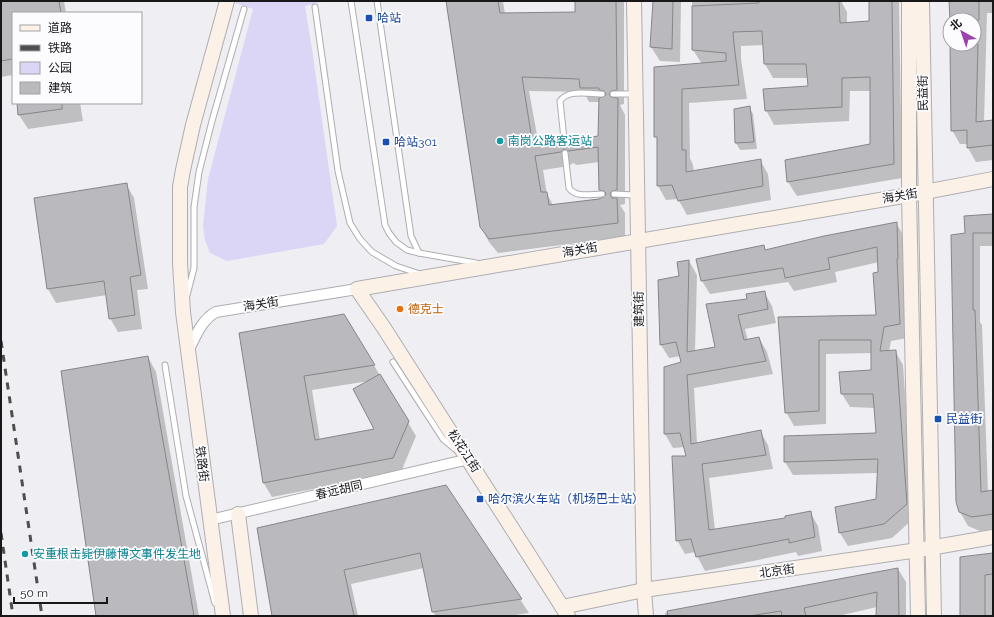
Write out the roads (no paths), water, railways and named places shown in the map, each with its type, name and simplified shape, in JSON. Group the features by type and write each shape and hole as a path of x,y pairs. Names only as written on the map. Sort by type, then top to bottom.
{"main road":[{"name":"铁路街","path":"223,616 183,312 180,263 180,187 193,126 227,1"},
{"name":"建筑街","path":"634,1 644,590 646,616"},
{"name":"民益街","path":"909,1 909,195 918,550 918,616"},
{"name":"民益街","path":"922,1 934,616"},
{"name":"海关街","path":"356,289 909,195 993,179"},
{"name":"松花江街","path":"356,289 384,328 565,611"},
{"path":"238,514 251,616"},
{"name":"北京街","path":"565,611 644,590 932,548 993,537"}],"street":[{"name":"海关街","path":"188,352 204,321 216,312 356,289"},
{"name":"春远胡同","path":"210,520 469,459"}],"lane":[{"path":"351,1 385,225 389,233 396,242 407,250 489,266"},
{"path":"377,1 411,236 419,253"},
{"path":"315,7 338,172 350,223 360,239 372,252 396,266 427,276"},
{"path":"183,312 194,268 194,207 199,172 244,9"},
{"path":"564,139 560,101 563,96 569,94 602,94"},
{"path":"613,94 636,94"},
{"path":"565,153 568,188 575,194 602,194"},
{"path":"614,194 637,195"},
{"path":"393,362 443,439 469,459"},
{"path":"165,365 186,496 219,616"}],"railway":[{"path":"1,341 42,616"},
{"path":"1,533 13,616"}],"place":[{"name":"哈站","path":"369,18"},
{"name":"南岗公路客运站","path":"500,141"},
{"name":"哈站301","path":"386,142"},
{"name":"德克士","path":"400,309"},
{"name":"民益街","path":"938,419"},
{"name":"哈尔滨火车站（机场巴士站）","path":"480,499"},
{"name":"安重根击毙伊藤博文事件发生地","path":"25,554"}]}
